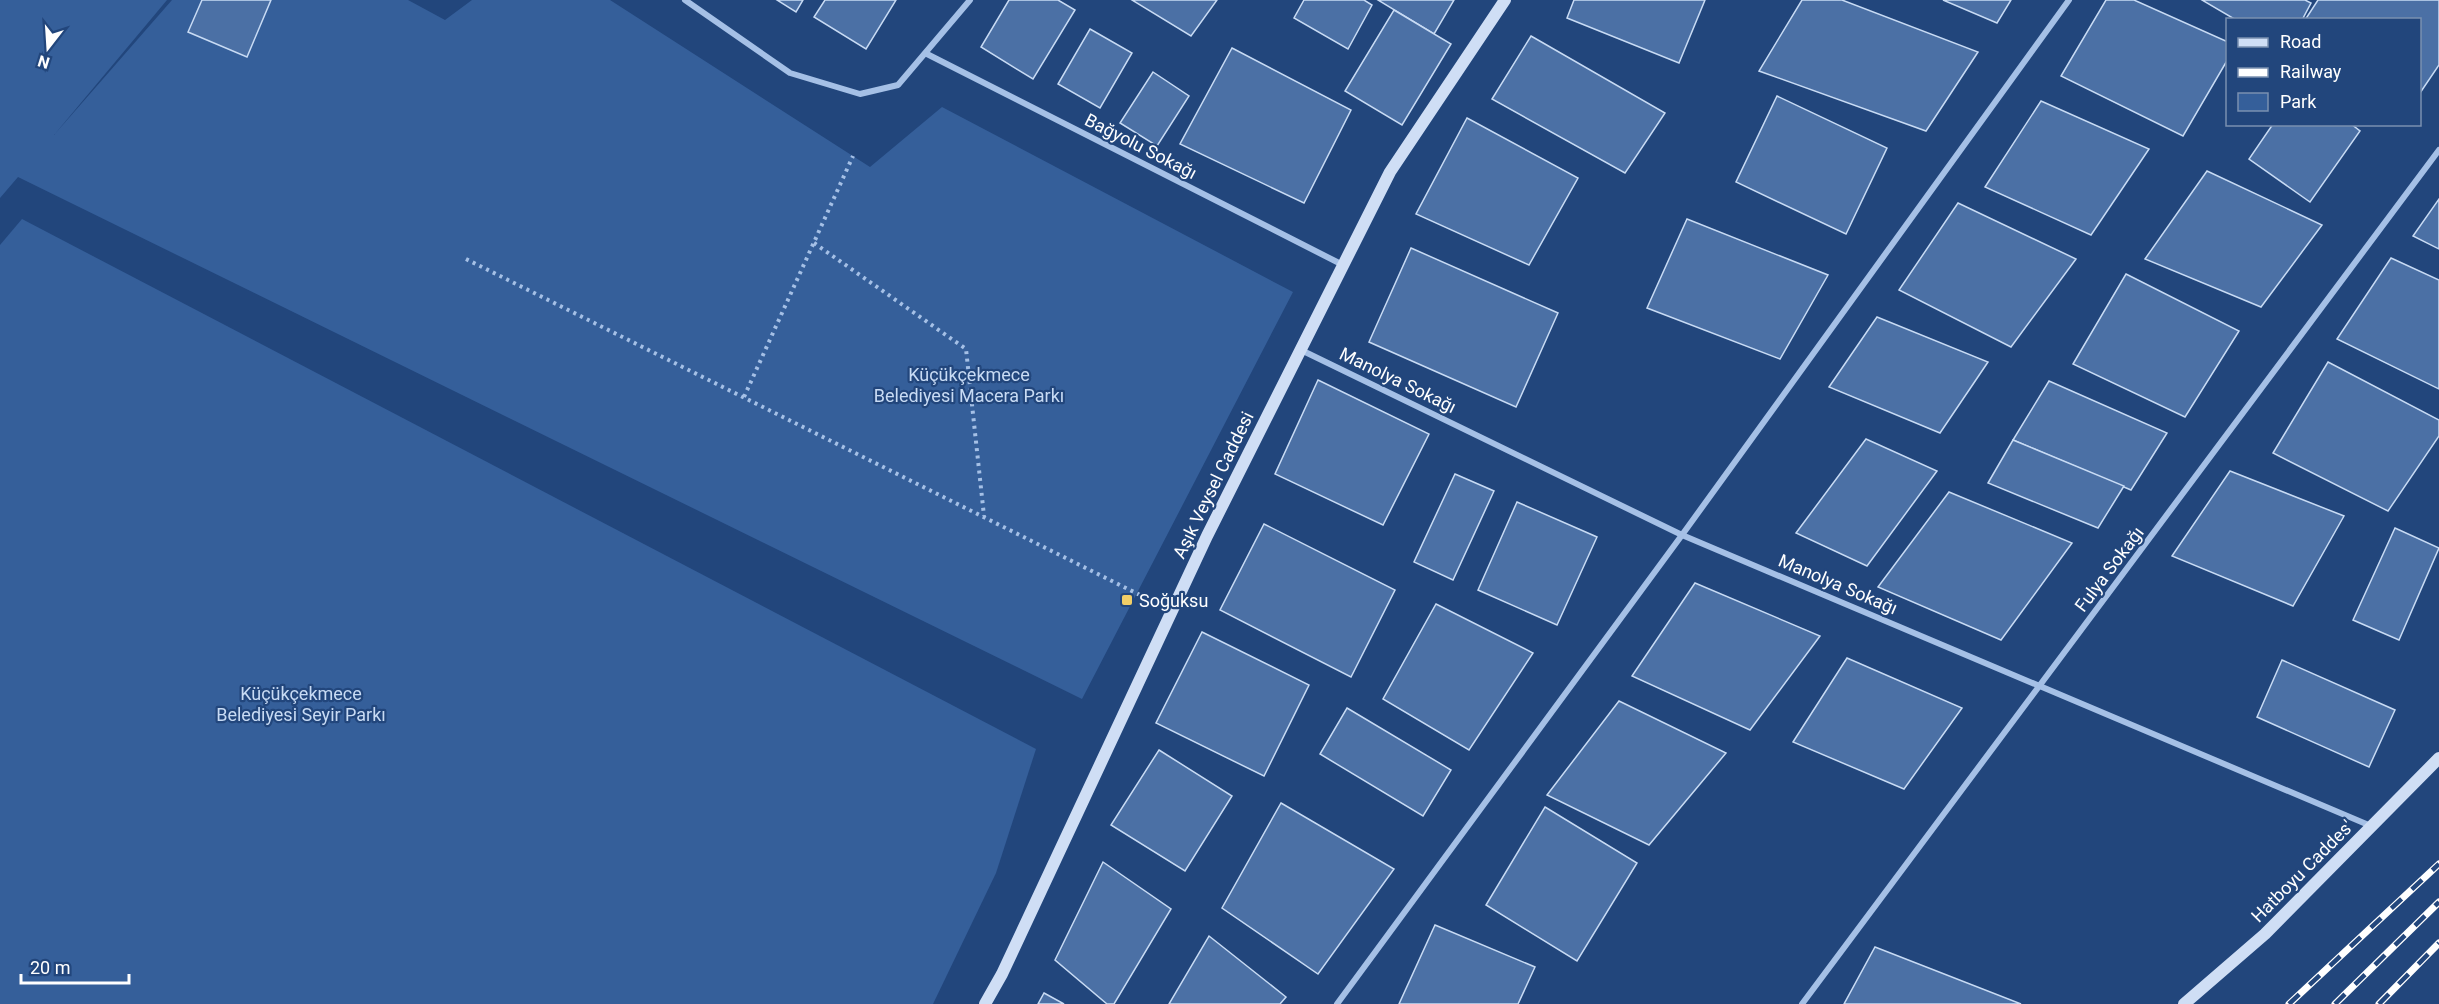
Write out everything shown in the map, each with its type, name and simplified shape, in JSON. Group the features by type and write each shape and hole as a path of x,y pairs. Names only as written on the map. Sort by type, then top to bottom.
{"main road":[{"name":"Aşık Veysel Caddesi","path":"985,1004 1007,964 1171,612 1390,172 1505,0"},
{"name":"Hatboyu Caddes'","path":"2184,1004 2265,934 2439,758"}],"street":[{"path":"685,0 790,73 860,94 898,85 927,54 970,0"},
{"path":"1337,1004 1682,535 2069,0"},
{"name":"Bağyolu Sokağı","path":"927,54 1343,265"},
{"name":"Fulya Sokağı","path":"1802,1004 2439,150"},
{"name":"Manolya Sokağı","path":"1300,349 1682,535 2373,826"}],"path":[{"path":"744,397 853,156"},
{"path":"814,243 966,350 984,516"},
{"path":"466,259 1138,592 1171,612"}],"green space":[{"name":"Küçükçekmece Belediyesi Macera Parkı","path":"0,0 167,0 54,135 172,0 408,0 445,20 472,0 610,0 870,167 942,107 1293,292 1082,699 18,177 0,198"},
{"name":"Küçükçekmece Belediyesi Seyir Parkı","path":"22,219 1036,749 996,873 933,1004 0,1004 0,245"}],"building":[{"path":"202,0 271,0 247,57 188,32"},
{"path":"777,0 803,0 796,12"},
{"path":"825,0 896,0 866,49 814,17"},
{"path":"1009,0 1058,0 1075,10 1033,79 981,47"},
{"path":"1132,0 1217,0 1191,36"},
{"path":"1304,0 1364,0 1372,5 1348,49 1294,18"},
{"path":"1378,0 1454,0 1434,34"},
{"path":"1574,0 1705,0 1679,63 1567,18"},
{"path":"1802,0 1842,0 1978,52 1926,131 1759,71"},
{"path":"1943,0 2011,0 1997,23"},
{"path":"2106,0 2134,0 2226,41 2226,62 2183,136 2061,76"},
{"path":"2202,0 2305,0 2311,3 2303,18 2233,18"},
{"path":"2318,0 2439,0 2439,65 2421,92 2421,18 2306,18"},
{"path":"1394,10 1451,44 1402,125 1345,91"},
{"path":"1090,29 1132,53 1100,108 1058,84"},
{"path":"1531,36 1665,113 1625,173 1492,99"},
{"path":"1232,48 1351,110 1304,203 1180,144"},
{"path":"1153,72 1189,96 1157,146 1120,123"},
{"path":"1777,96 1887,148 1846,234 1736,182"},
{"path":"2041,101 2149,149 2091,235 1985,187"},
{"path":"1467,118 1578,178 1529,265 1416,214"},
{"path":"2272,126 2354,126 2360,131 2310,202 2249,159"},
{"path":"2207,171 2322,225 2261,307 2145,259"},
{"path":"2439,199 2439,249 2413,236"},
{"path":"1958,203 2076,259 2011,347 1899,290"},
{"path":"1687,219 1828,275 1780,359 1647,308"},
{"path":"1411,248 1558,313 1516,407 1369,342"},
{"path":"2391,258 2439,280 2439,389 2337,339"},
{"path":"2126,274 2239,331 2185,417 2073,364"},
{"path":"1877,317 1988,362 1940,433 1829,387"},
{"path":"2328,362 2439,420 2439,436 2388,511 2273,453"},
{"path":"1318,380 1429,434 1383,525 1275,474"},
{"path":"2049,381 2167,433 2131,490 2013,440"},
{"path":"1866,439 1937,471 1867,566 1796,533"},
{"path":"2013,440 2124,486 2098,528 1988,483"},
{"path":"2230,471 2344,516 2293,606 2172,556"},
{"path":"1455,474 1494,491 1453,580 1414,562"},
{"path":"1949,492 2072,543 2001,640 1878,587"},
{"path":"1517,502 1597,537 1557,625 1478,590"},
{"path":"1264,524 1395,590 1351,677 1220,610"},
{"path":"2395,528 2439,548 2399,640 2353,620"},
{"path":"1695,583 1820,636 1750,730 1632,676"},
{"path":"1436,604 1533,653 1469,750 1383,699"},
{"path":"1202,632 1309,685 1264,776 1156,723"},
{"path":"1847,658 1962,708 1904,789 1793,742"},
{"path":"2282,660 2395,710 2369,767 2257,717"},
{"path":"1619,701 1726,753 1649,845 1547,795"},
{"path":"1347,708 1451,770 1423,816 1320,754"},
{"path":"1159,750 1232,796 1185,871 1111,825"},
{"path":"1281,803 1394,869 1318,974 1222,908"},
{"path":"1545,807 1637,863 1577,961 1486,905"},
{"path":"1103,862 1171,909 1114,1004 1107,1004 1055,960"},
{"path":"1435,925 1535,967 1518,1004 1399,1004"},
{"path":"1209,936 1286,997 1280,1004 1169,1004"},
{"path":"1875,947 2021,1004 1844,1004"},
{"path":"1044,993 1064,1004 1038,1004"}],"railway":[{"path":"2289,1004 2439,864"},
{"path":"2335,1004 2439,902"},
{"path":"2379,1004 2439,943"}],"place":[{"name":"Soğuksu","path":"1127,600"}]}
